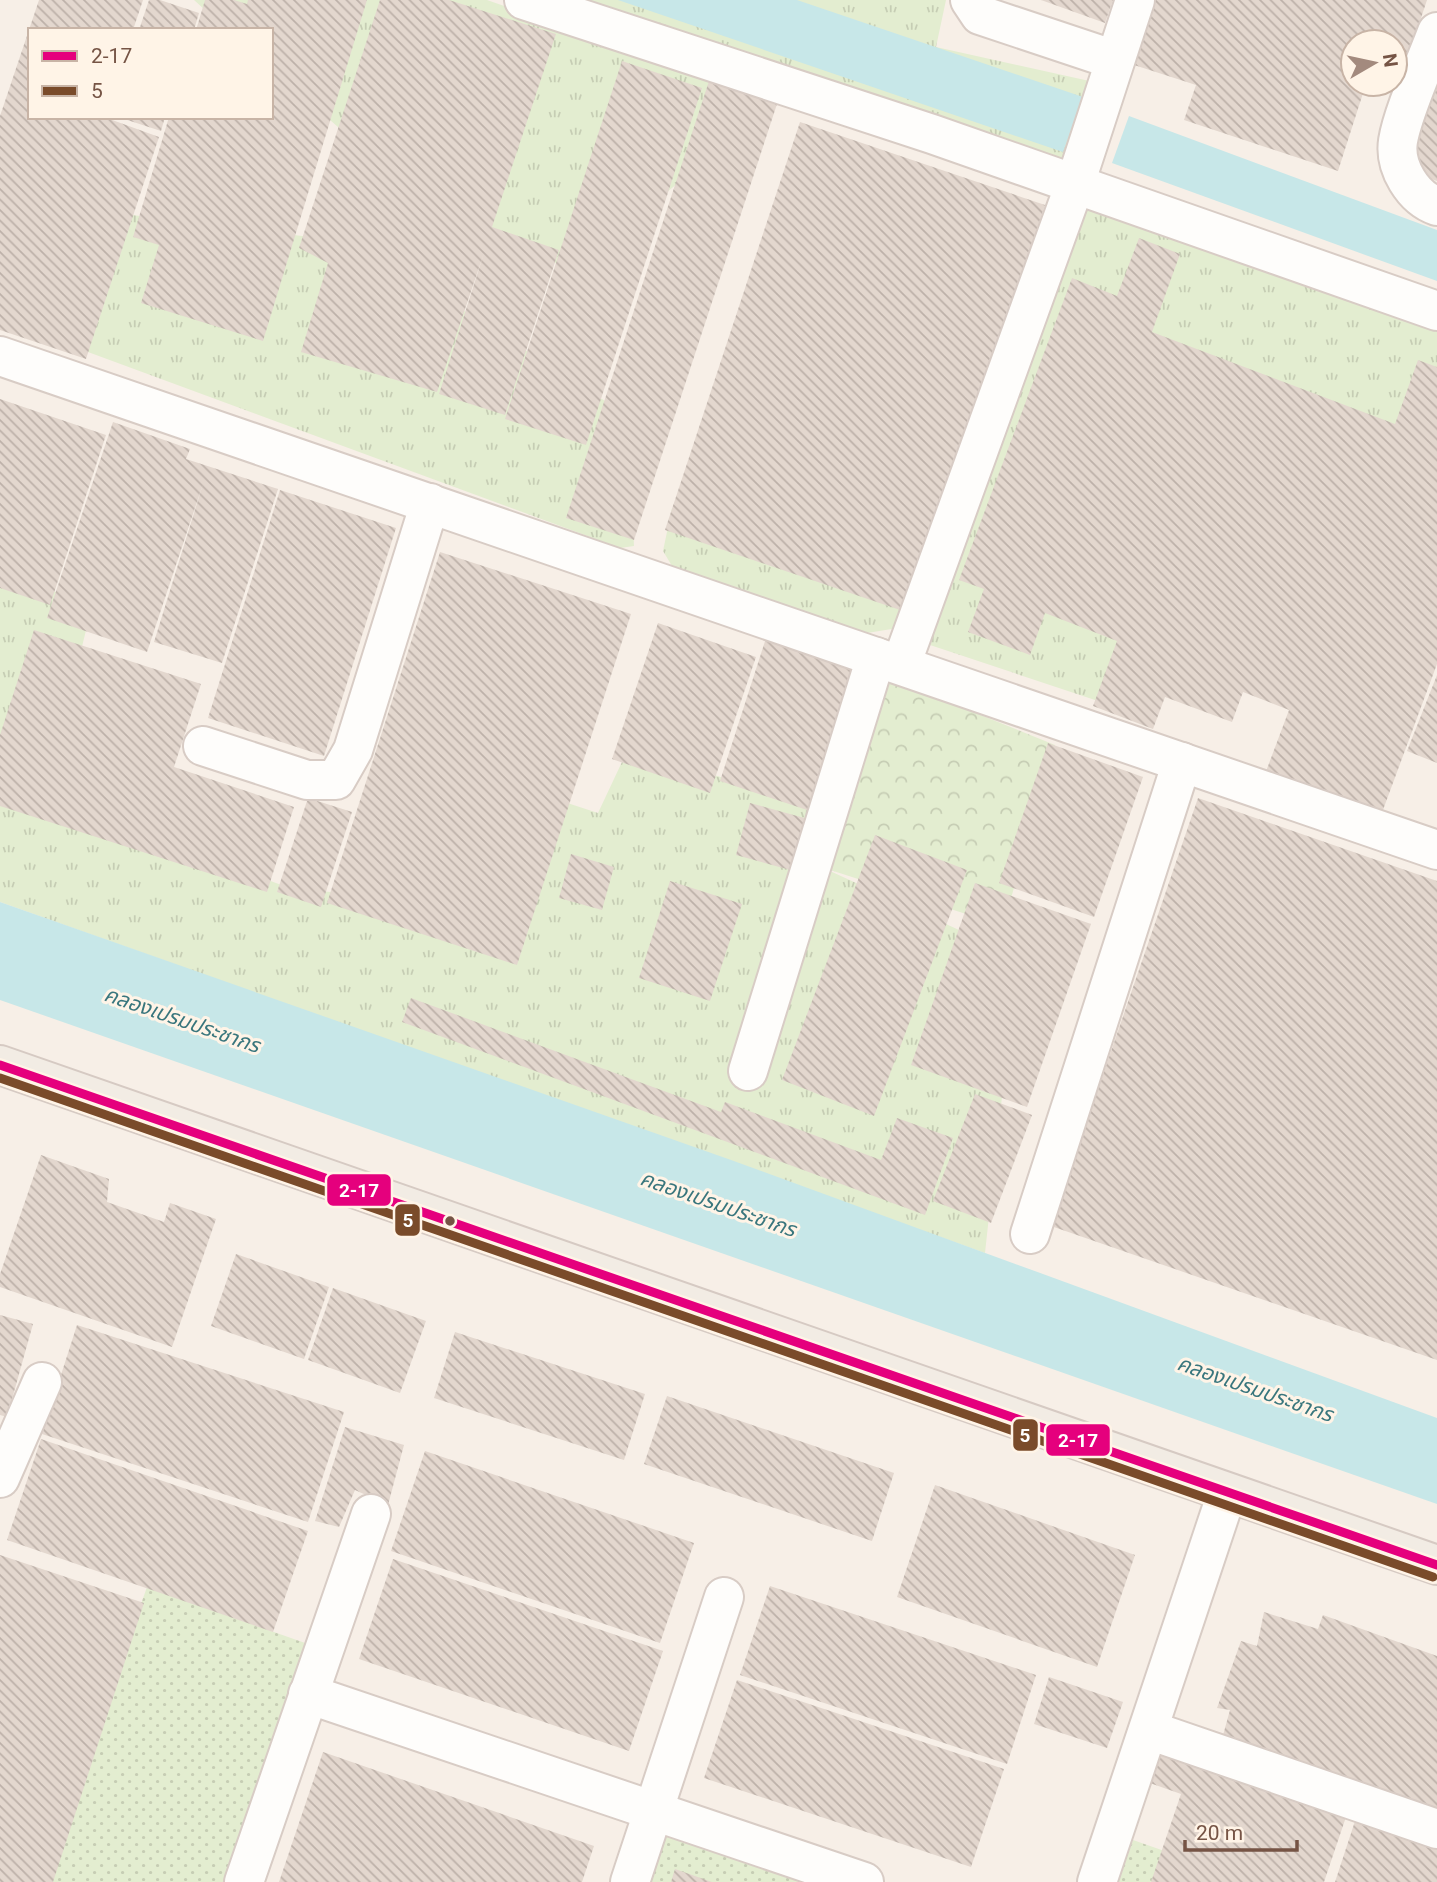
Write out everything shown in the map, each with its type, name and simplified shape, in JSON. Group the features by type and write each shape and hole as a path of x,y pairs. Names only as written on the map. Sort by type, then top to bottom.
{"main road":[{"path":"0,1065 1437,1565"}],"lane":[{"path":"524,0 932,134 1437,311"},
{"path":"970,0 980,15 1019,13 1115,60"},
{"path":"748,1071 888,661 1074,184 1135,0"},
{"path":"1437,32 1398,142 1403,174 1423,201 1437,206"},
{"path":"0,356 1437,850"},
{"path":"202,746 307,780 336,779 353,750 430,503"},
{"path":"1030,1234 1182,762"},
{"path":"0,1478 8,1434 41,1382"},
{"path":"1097,1882 1227,1493"},
{"path":"244,1882 371,1514"},
{"path":"630,1882 656,1810 724,1597"},
{"path":"309,1694 864,1882"},
{"path":"1149,1730 1437,1829"}],"green space":[{"path":"194,0 487,0 778,101 572,270 431,209 273,70 273,28 225,28"},
{"path":"551,0 946,0 936,47 1094,82 1060,168"},
{"path":"1079,199 1437,323 1437,448 1128,711 930,645"},
{"path":"116,213 358,243 627,415 634,546 620,548 69,345"},
{"path":"672,508 917,588 904,627 867,633 672,566 663,551"},
{"path":"0,564 91,610 45,797 292,889 344,893 552,798 598,813 629,747 821,810 819,866 970,935 1005,1069 985,1253 0,902"},
{"path":"886,677 1055,745 1003,926 818,866"},
{"path":"147,1587 308,1644 224,1882 43,1882"},
{"path":"653,1836 675,1836 825,1882 638,1882"},
{"path":"1133,1840 1253,1882 1118,1882"}],"water":[{"path":"618,0 797,0 1083,97 1063,152"},
{"path":"1129,116 1437,230 1437,281 1112,163"},
{"name":"คลองเปรมประชากร","path":"0,902 731,1160 1437,1418 1437,1504 0,1000"}],"building":[{"path":"39,0 143,0 134,28 30,28"},
{"path":"149,0 160,0 199,13 195,28 140,28"},
{"path":"205,0 234,0 247,4 248,0 367,0 263,341 141,303 159,245 133,237 168,119 273,119 273,28 197,28"},
{"path":"380,0 449,0 556,34 492,227 559,250 505,415 439,394 484,253 437,392 301,352 328,263 299,248"},
{"path":"1041,0 1113,0 1105,23"},
{"path":"1152,0 1427,0 1409,54 1409,28 1339,28 1339,98 1361,98 1338,171 1184,120 1196,85 1131,64"},
{"path":"28,33 28,119 110,119 159,137 86,359 0,330 0,116"},
{"path":"622,61 702,88 586,445 505,419"},
{"path":"710,78 778,101 634,540 566,518"},
{"path":"1437,83 1437,181 1407,171"},
{"path":"124,119 164,119 161,131"},
{"path":"800,122 1045,205 909,613 665,530"},
{"path":"1139,238 1180,254 1152,332 1395,424 1418,360 1437,367 1437,664 1380,818 1265,774 1289,710 1243,692 1232,722 1165,697 1153,729 1093,706 1117,641 1045,613 1030,655 968,632 984,589 959,580 1072,278 1117,296"},
{"path":"0,399 106,435 50,605 0,588"},
{"path":"113,422 190,449 186,459 278,489 222,663 154,642 203,484 147,652 47,618"},
{"path":"280,490 396,528 324,756 208,718"},
{"path":"440,552 631,614 517,965 327,903"},
{"path":"658,623 756,657 710,793 612,759"},
{"path":"34,630 201,684 174,767 294,807 267,892 0,806 0,735"},
{"path":"767,635 857,665 810,811 720,781"},
{"path":"1437,675 1437,763 1407,751"},
{"path":"1048,743 1143,777 1094,917 999,883"},
{"path":"308,798 352,812 321,907 277,892"},
{"path":"1198,798 1437,881 1437,1360 1051,1226"},
{"path":"750,803 808,819 794,871 736,855"},
{"path":"875,835 967,870 874,1116 782,1080"},
{"path":"571,854 614,867 602,910 559,898"},
{"path":"670,881 742,904 710,1001 639,978"},
{"path":"975,883 1091,924 1027,1107 911,1065"},
{"path":"411,998 721,1112 725,1102 881,1160 897,1118 953,1138 925,1215 402,1022"},
{"path":"975,1094 1032,1115 991,1223 933,1201"},
{"path":"41,1155 109,1179 107,1202 164,1222 170,1203 216,1219 172,1347 0,1287 0,1274"},
{"path":"236,1254 329,1287 304,1359 211,1326"},
{"path":"333,1288 426,1321 400,1393 308,1360"},
{"path":"0,1315 33,1324 7,1417 0,1415"},
{"path":"77,1325 344,1412 308,1522 42,1434"},
{"path":"455,1332 645,1394 624,1460 434,1398"},
{"path":"667,1396 894,1473 872,1541 644,1464"},
{"path":"345,1427 404,1445 388,1505 355,1490 339,1527 315,1521"},
{"path":"41,1439 308,1531 273,1632 7,1540"},
{"path":"425,1451 694,1543 660,1643 391,1551"},
{"path":"935,1485 1135,1555 1097,1667 897,1597"},
{"path":"0,1555 144,1603 53,1882 0,1882"},
{"path":"393,1559 663,1651 629,1751 359,1659"},
{"path":"770,1586 1036,1675 1007,1764 740,1675"},
{"path":"1264,1612 1318,1629 1323,1615 1437,1656 1437,1816 1220,1746 1230,1710 1217,1708 1241,1641 1257,1646"},
{"path":"1049,1677 1123,1702 1107,1748 1034,1724"},
{"path":"737,1680 1004,1769 971,1867 704,1778"},
{"path":"1158,1747 1347,1814 1324,1882 1151,1882 1181,1794 1147,1782"},
{"path":"323,1752 594,1846 582,1882 279,1882"},
{"path":"1356,1818 1437,1845 1437,1882 1335,1882"},
{"path":"675,1869 712,1882 671,1882"}],"transit line":[{"name":"2-17","path":"0,1065 1437,1565"},
{"name":"5","path":"0,1078 1433,1577"}]}
